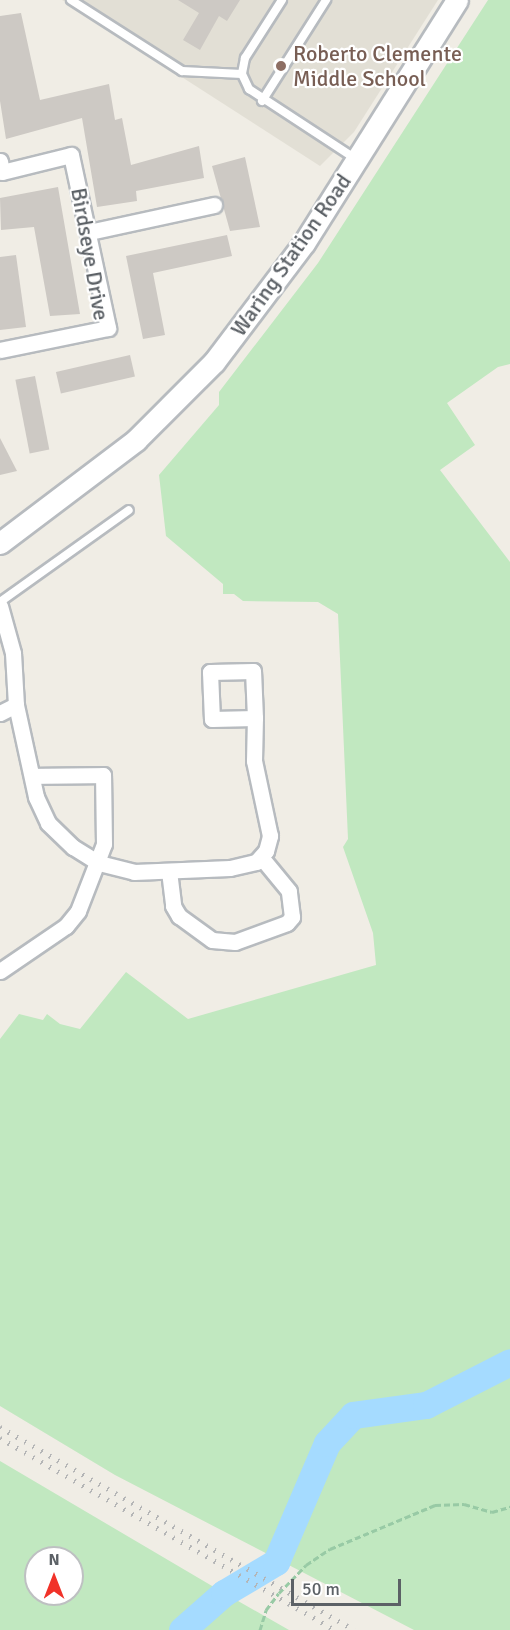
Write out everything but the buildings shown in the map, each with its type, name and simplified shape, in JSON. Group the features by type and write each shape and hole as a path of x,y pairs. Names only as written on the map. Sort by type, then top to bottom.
{"street":[{"name":"Waring Station Road","path":"0,543 136,440 214,362 266,298 457,0"},
{"name":"Birdseye Drive","path":"0,161 2,172 71,155 108,328 0,350"},
{"path":"89,232 214,205"},
{"path":"0,606 13,653 16,705 36,797 48,823 73,847 99,863 134,872 230,867 256,862 261,857 270,836 254,761 255,718"},
{"path":"0,713 16,705"},
{"path":"0,971 66,926 78,911 99,863 104,844 103,775 33,776"},
{"path":"169,871 170,896 179,916 212,940 235,942 287,923 292,917 289,891 261,857"}],"lane":[{"path":"71,0 182,71 242,74"},
{"path":"282,0 245,58 242,74 249,89 262,101 357,159"},
{"path":"262,101 326,0"},
{"path":"0,602 129,510"}],"path":[{"path":"260,1630 267,1610 279,1593 306,1564 330,1549 435,1505 464,1504 492,1512 510,1507"}],"shaded area":[{"name":"Roberto Clemente Middle School","path":"62,0 438,0 354,132 320,166"}],"green space":[{"path":"488,0 510,0 510,364 498,367 447,403 475,445 440,470 510,562 510,1630 414,1630 115,1475 0,1406 0,1039 19,1014 43,1020 47,1014 60,1024 80,1029 126,972 188,1019 376,965 373,933 343,847 348,839 338,614 318,602 243,601 234,594 223,594 223,584 166,536 159,475 219,405 219,392 318,263"},
{"path":"0,1461 224,1593 289,1630 0,1630"}],"waterway":[{"path":"182,1630 224,1593 276,1562 327,1443 353,1415 426,1405 510,1362"}],"railway":[{"path":"0,1427 354,1630"},
{"path":"0,1438 335,1630"}],"place":[{"name":"Roberto Clemente Middle School","path":"281,66"}]}
